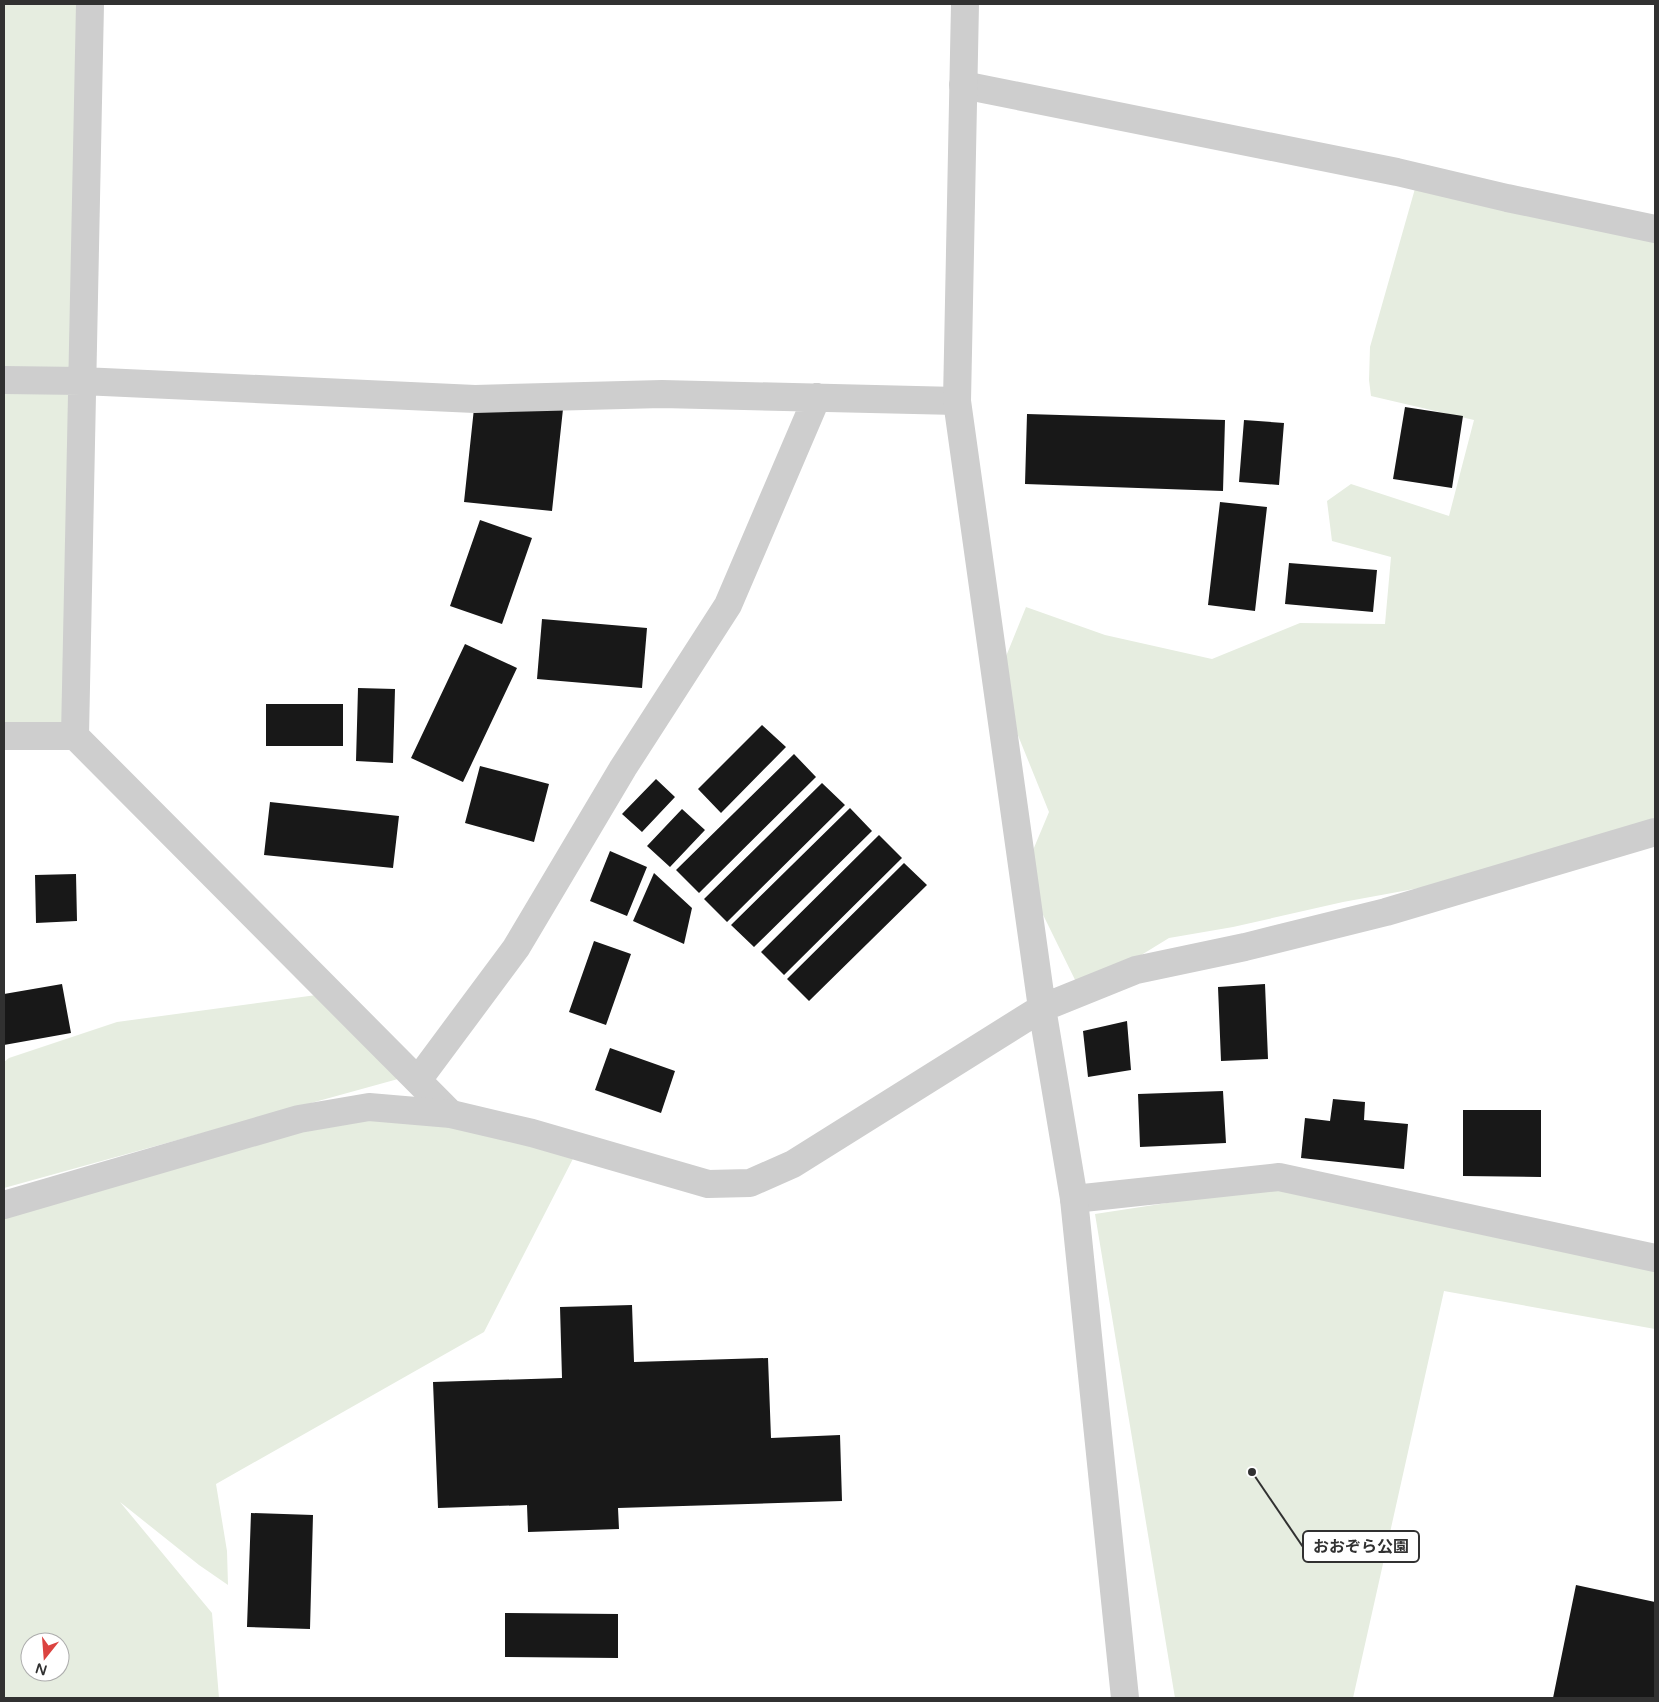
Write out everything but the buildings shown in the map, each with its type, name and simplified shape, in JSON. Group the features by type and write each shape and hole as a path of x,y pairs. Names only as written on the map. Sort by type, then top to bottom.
{"street":[{"path":"75,736 90,4"},
{"path":"965,4 957,401 1042,1008 1074,1199 1125,1698"},
{"path":"963,85 1396,172 1507,198 1655,229"},
{"path":"4,380 82,381 475,399 662,394 957,401"},
{"path":"418,1080 516,948 623,768 728,605 817,397"},
{"path":"4,736 75,736 451,1114"},
{"path":"4,1205 299,1119 369,1107 451,1114 532,1133 708,1184 750,1183 793,1164 1042,1008 1136,970 1245,947 1386,912 1655,832"},
{"path":"1074,1199 1279,1176 1655,1258"}],"shaded area":[{"path":"4,4 90,4 75,736 4,735"},
{"path":"1422,164 1655,224 1655,832 1529,868 1343,902 1233,927 1169,938 1081,992 1023,874 1049,812 996,681 1026,607 1105,635 1212,659 1300,623 1385,624 1391,557 1332,541 1327,501 1351,484 1449,516 1474,420 1371,396 1369,380 1370,347"},
{"path":"331,993 398,1079 4,1188 4,1062 9,1058 117,1022"},
{"path":"352,1110 579,1147 484,1332 216,1484 227,1551 228,1585 199,1565 120,1502 212,1613 219,1698 4,1698 4,1205"},
{"path":"1305,1182 1655,1262 1655,1329 1444,1291 1353,1698 1175,1698 1095,1214"}],"place":[{"name":"おおぞら公園","path":"1252,1472"}]}
